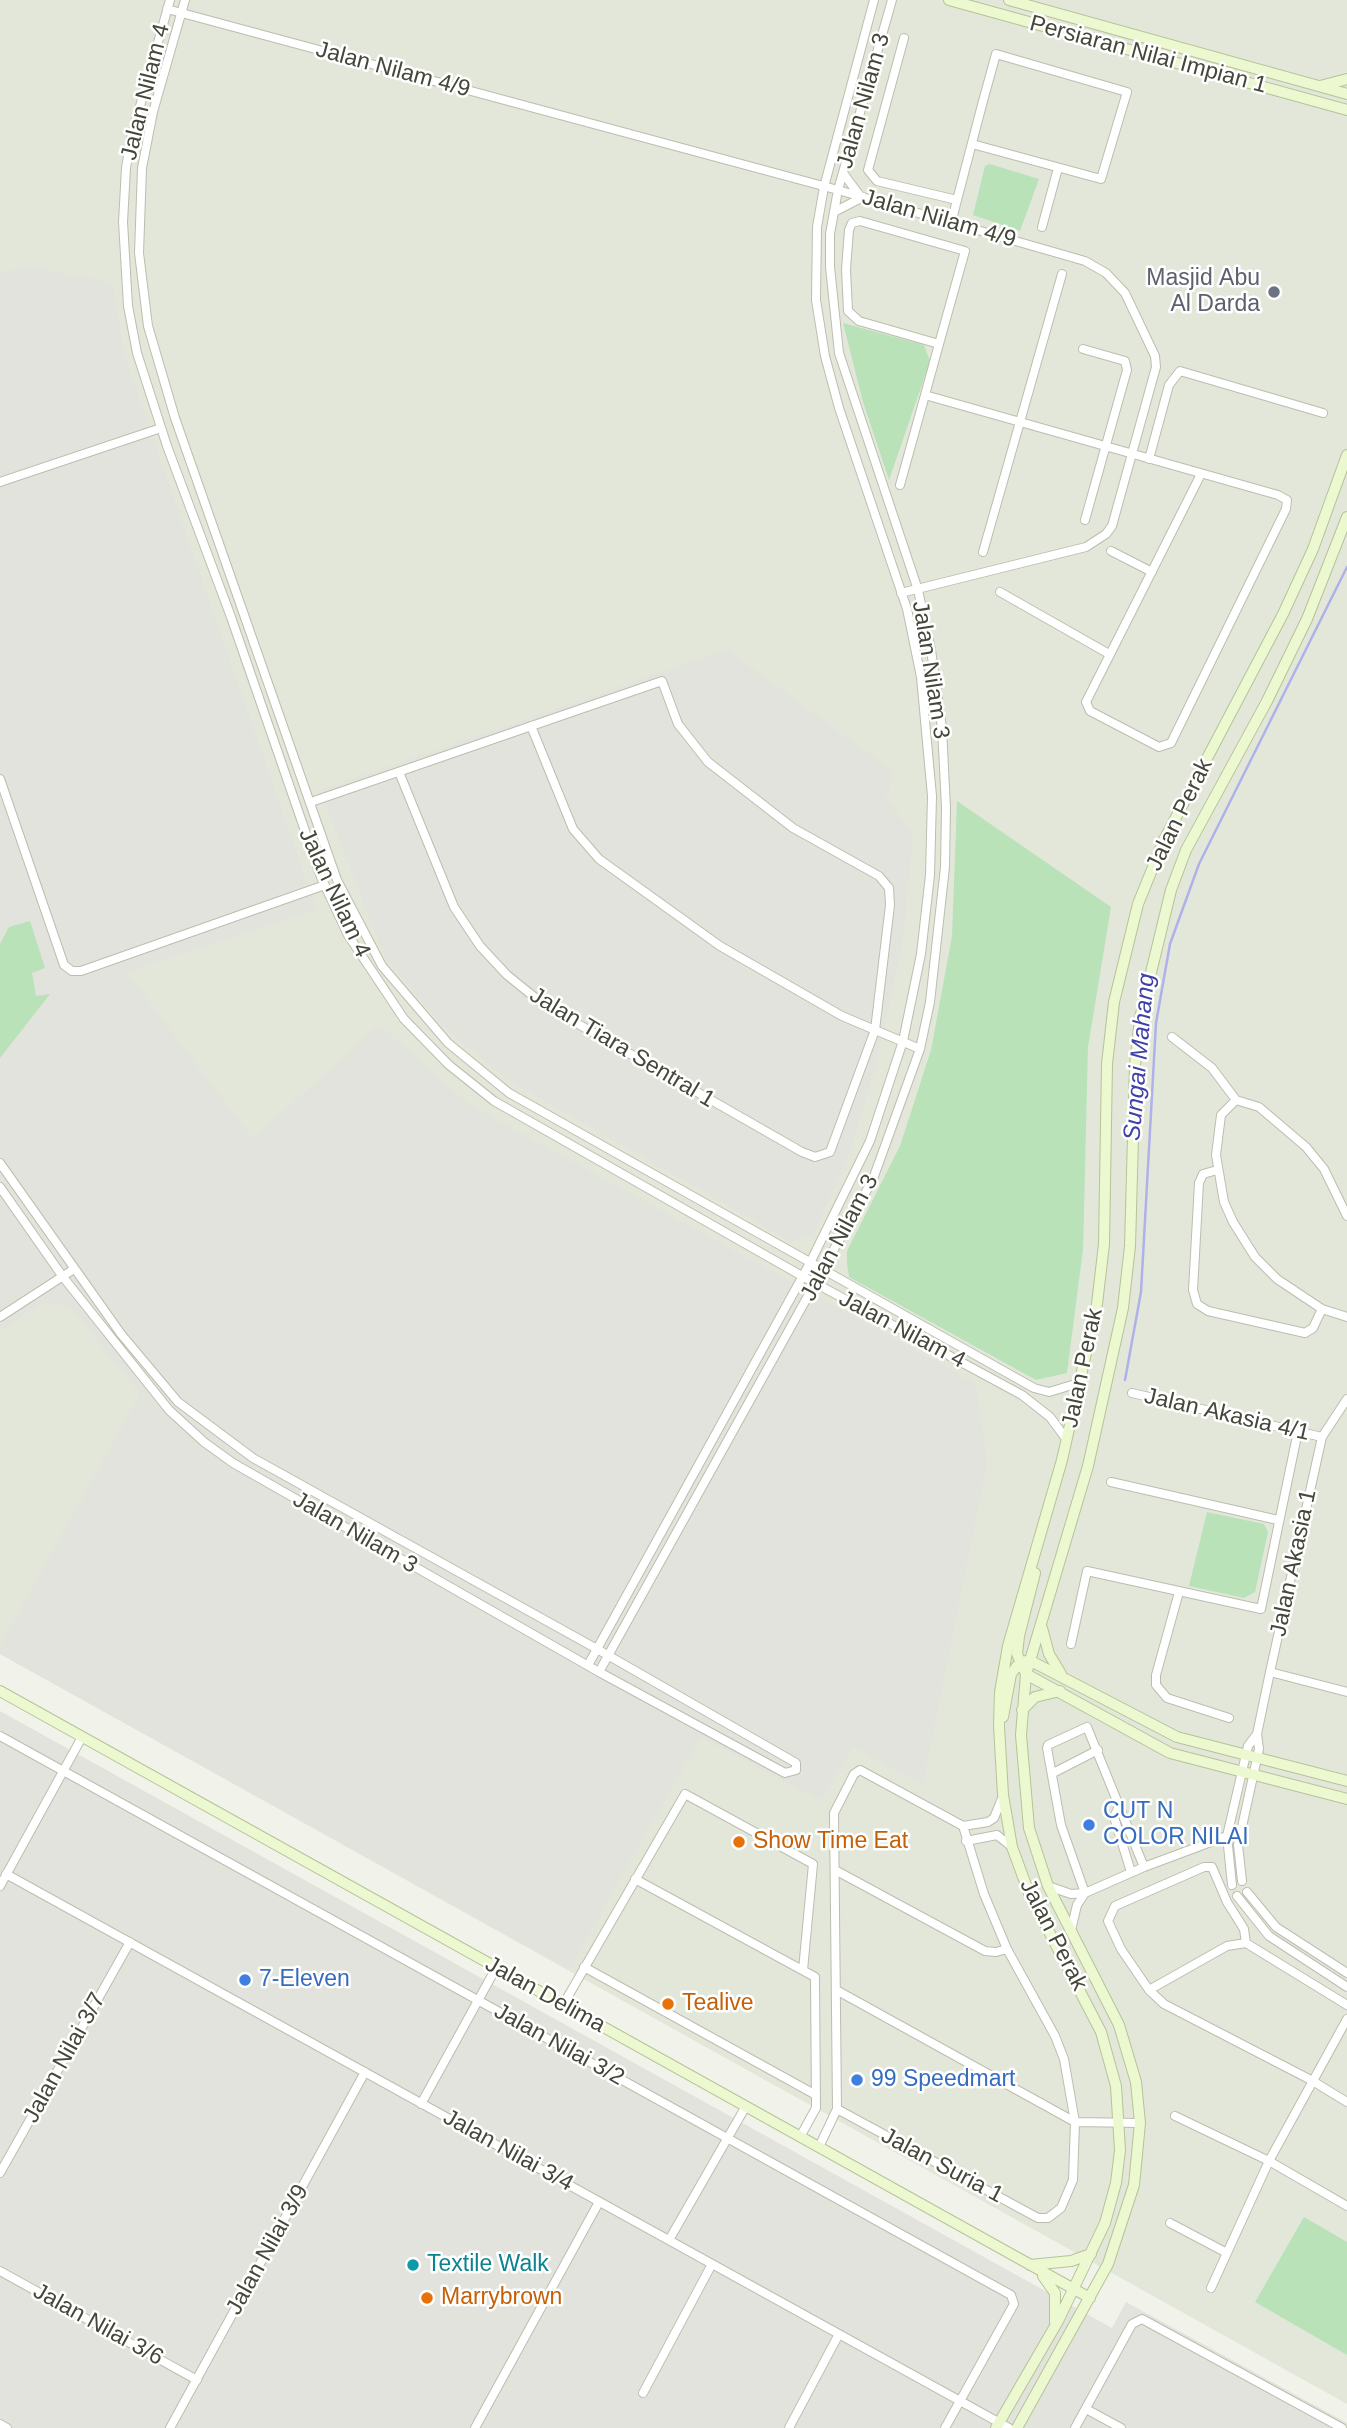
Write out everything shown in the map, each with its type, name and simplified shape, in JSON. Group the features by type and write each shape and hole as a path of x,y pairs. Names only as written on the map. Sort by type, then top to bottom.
{"main road":[{"name":"Persiaran Nilai Impian 1","path":"949,0 1346,110"},
{"name":"Persiaran Nilai Impian 1","path":"1009,0 1347,94"},
{"path":"1320,86 1347,79"},
{"name":"Jalan Perak","path":"1001,2426 1091,2254 1105,2223 1116,2183 1119,2122 1116,2086 1101,2032 1029,1893 1012,1847 1003,1795 999,1726 1000,1692 1008,1646 1067,1440 1082,1382 1097,1304 1104,1244 1106,1088 1112,1014 1132,923 1164,840 1288,603 1313,548 1347,456"},
{"name":"Jalan Perak","path":"1017,2428 1090,2298 1122,2227 1134,2185 1140,2123 1129,2054 1119,2025 1048,1885 1029,1828 1022,1710 1025,1666 1042,1626 1088,1466 1121,1320 1130,1246 1139,1030 1171,890 1186,850 1267,701 1307,619 1347,517"},
{"path":"1036,1553 1034,1582 1019,1636 1017,1654 1025,1666 1060,1691 1170,1753 1347,1799"},
{"path":"1042,1626 1049,1654 1062,1677"},
{"path":"999,1726 1008,1703 1011,1674 1025,1666 1062,1677 1165,1732 1251,1758 1347,1781"},
{"path":"1022,1710 1035,1697 1060,1691"},
{"name":"Jalan Delima","path":"0,1692 1090,2298"},
{"path":"1030,2265 1071,2261 1091,2254"},
{"path":"1030,2265 1049,2282 1055,2293 1054,2326"}],"street":[{"name":"Jalan Nilam 4","path":"185,0 153,112 142,168 138,253 148,327 175,418 337,880 382,966 448,1043 509,1093 1034,1388 1049,1392 1082,1382"},
{"name":"Jalan Nilam 3","path":"0,1163 74,1269 178,1402 253,1458 597,1649 810,1263 870,1141 903,1041 921,954 930,875 932,796 923,688 901,593 839,408 825,356 816,300 815,265 824,187 874,0"},
{"name":"Jalan Nilam 3","path":"0,1187 63,1277 169,1410 204,1443 233,1463 599,1672 873,1179 920,1049 938,941 945,867 946,808 942,727 931,650 918,590 839,353 830,267 830,234 838,190 892,0"},
{"name":"Jalan Nilam 4","path":"169,5 131,138 123,222 128,306 137,354 325,885 348,935 373,975 404,1019 449,1065 494,1101 802,1276 1022,1395 1050,1417 1067,1440"},
{"name":"Jalan Nilam 4/9","path":"169,5 181,13 838,190 1084,261 1106,273 1125,293 1155,356 1156,366 1116,516 1106,534 1097,542 901,593"},
{"path":"904,38 868,170 877,180 957,200"},
{"path":"951,223 957,200 996,54 1124,89 1127,96 1101,179 972,144"},
{"path":"851,85 867,89"},
{"path":"1042,227 1058,168"},
{"path":"834,212 861,197 844,173"},
{"path":"900,485 965,251 860,221 852,223 846,268 848,312 859,321 939,344"},
{"path":"983,552 1062,274"},
{"path":"1083,349 1125,361 1127,370 1085,520"},
{"path":"1149,459 1169,384 1180,371 1323,413"},
{"path":"925,395 1201,474 1287,500 1286,509 1171,743 1159,747 1086,707 1109,654 1201,474"},
{"path":"0,482 161,428"},
{"path":"1111,551 1152,572"},
{"path":"1000,592 1109,654"},
{"path":"311,802 662,681 678,724 708,762 793,828 879,876 889,888 890,905 875,1030"},
{"path":"531,726 573,829 599,859 720,946 842,1016 920,1049"},
{"name":"Jalan Tiara Sentral 1","path":"398,772 454,907 480,946 507,975 543,1004 802,1152 820,1157 833,1147 875,1030"},
{"path":"0,779 64,965 72,971 81,971 325,885"},
{"path":"1172,1037 1212,1068 1236,1100 1259,1107 1306,1147 1324,1169 1347,1216"},
{"path":"1236,1100 1221,1115 1217,1170 1224,1202 1255,1257 1283,1283 1322,1309 1347,1317"},
{"path":"1217,1170 1203,1174 1199,1183 1193,1290 1197,1304 1209,1311 1305,1333 1313,1328 1322,1309"},
{"path":"0,1317 74,1269"},
{"name":"Jalan Akasia 4/1","path":"1132,1393 1322,1437"},
{"name":"Jalan Akasia 1","path":"1247,1775 1322,1437 1347,1399"},
{"path":"1071,1644 1087,1572 1261,1609 1298,1431"},
{"path":"1111,1482 1278,1520"},
{"path":"1179,1592 1156,1675 1156,1685 1167,1698 1229,1718"},
{"path":"588,1665 597,1649 796,1763 796,1770 785,1773 599,1672"},
{"path":"1270,1672 1347,1692"},
{"path":"1085,1894 1061,1825 1048,1745 1087,1727 1144,1867"},
{"name":"Jalan Nilai 3/2","path":"0,1736 1013,2297 1014,2304 960,2401"},
{"path":"0,1886 82,1737"},
{"path":"1053,1773 1098,1750"},
{"path":"819,2147 837,2109 838,1991 834,1813 855,1774 860,1770 963,1826 988,1822 994,1818 1003,1795"},
{"path":"1232,1885 1227,1836 1247,1775"},
{"path":"1242,1881 1239,1837 1247,1775"},
{"path":"563,2005 685,1794 813,1864 803,1970"},
{"path":"1120,1804 1114,1817 1131,1872"},
{"path":"963,1826 966,1841 1007,1949 1055,2036 1070,2082 1075,2122"},
{"path":"966,1841 998,1835 1012,1847"},
{"path":"1048,1885 1071,1894 1085,1894 1131,1872 1227,1836 1239,1837"},
{"path":"1246,1943 1244,1929 1227,1902 1212,1867 1204,1867 1115,1906 1108,1921 1121,1949 1149,1990 1164,2004 1311,2080 1347,2102"},
{"path":"835,1870 985,1951 1007,1949"},
{"name":"Jalan Nilai 3/4","path":"6,1874 1001,2426"},
{"path":"635,1880 815,1977 815,2111 800,2137"},
{"path":"1247,1892 1276,1927 1347,1973"},
{"path":"1071,1930 1077,1905 1085,1894"},
{"path":"1237,1896 1269,1936 1347,1987"},
{"name":"Jalan Nilai 3/7","path":"0,2173 130,1942"},
{"path":"1149,1990 1227,1946 1246,1943 1347,2005"},
{"path":"584,1967 816,2095"},
{"path":"421,2104 496,1968"},
{"path":"838,1991 1075,2122 1140,2123"},
{"path":"1211,2287 1269,2161 1311,2080 1347,2019"},
{"name":"Jalan Nilai 3/9","path":"170,2428 365,2072"},
{"path":"669,2240 746,2106"},
{"name":"Jalan Suria 1","path":"837,2109 1038,2218 1048,2218 1062,2208 1073,2180 1075,2122"},
{"path":"1175,2116 1269,2161 1347,2206"},
{"path":"475,2428 599,2202"},
{"path":"1170,2223 1227,2253"},
{"path":"643,2393 712,2264"},
{"name":"Jalan Nilai 3/6","path":"0,2271 197,2380"},
{"path":"1075,2428 1135,2321 1142,2319 1342,2428"},
{"path":"789,2428 839,2334"},
{"path":"946,2428 960,2401"},
{"path":"1086,2409 1121,2428"},
{"path":"0,2424 7,2428"}],"shaded area":[{"path":"0,0 1347,0 1347,2404 0,1654"},
{"path":"31,267 113,283 124,355 316,909 126,972 253,1139 379,1025 470,1105 976,1384 987,1464 923,1784 853,1747 820,1800 701,1737 569,1969 0,1654 0,1646 140,1394 70,1306 44,1303 0,1330 0,272"},
{"path":"727,650 894,772 886,798 913,835 902,948 874,1072 850,1151 813,1234 791,1242 508,1080 446,1029 385,958 320,790"},
{"path":"0,1711 1112,2328 1126,2302 1347,2423 1347,2428 0,2428"}],"green space":[{"path":"990,164 1039,179 1020,231 973,215 985,166"},
{"path":"843,323 924,345 930,361 889,480 863,402"},
{"path":"957,801 1111,907 1088,1047 1083,1249 1067,1373 1036,1380 849,1277 847,1263 847,1251 900,1146 931,1050 952,936"},
{"path":"30,921 45,968 32,973 36,996 50,994 0,1058 0,944 9,927"},
{"path":"1207,1512 1264,1524 1268,1532 1255,1592 1244,1598 1189,1586"},
{"path":"1304,2217 1347,2242 1347,2355 1255,2302"}],"waterway":[{"name":"Sungai Mahang","path":"1125,1380 1141,1292 1156,1023 1170,944 1199,864 1347,567"}],"place":[{"name":"Masjid Abu Al Darda","path":"1274,292"},
{"name":"CUT N COLOR NILAI","path":"1089,1825"},
{"name":"Show Time Eat","path":"739,1842"},
{"name":"7-Eleven","path":"245,1980"},
{"name":"Tealive","path":"668,2004"},
{"name":"99 Speedmart","path":"857,2080"},
{"name":"Textile Walk","path":"413,2265"},
{"name":"Marrybrown","path":"427,2298"}]}
